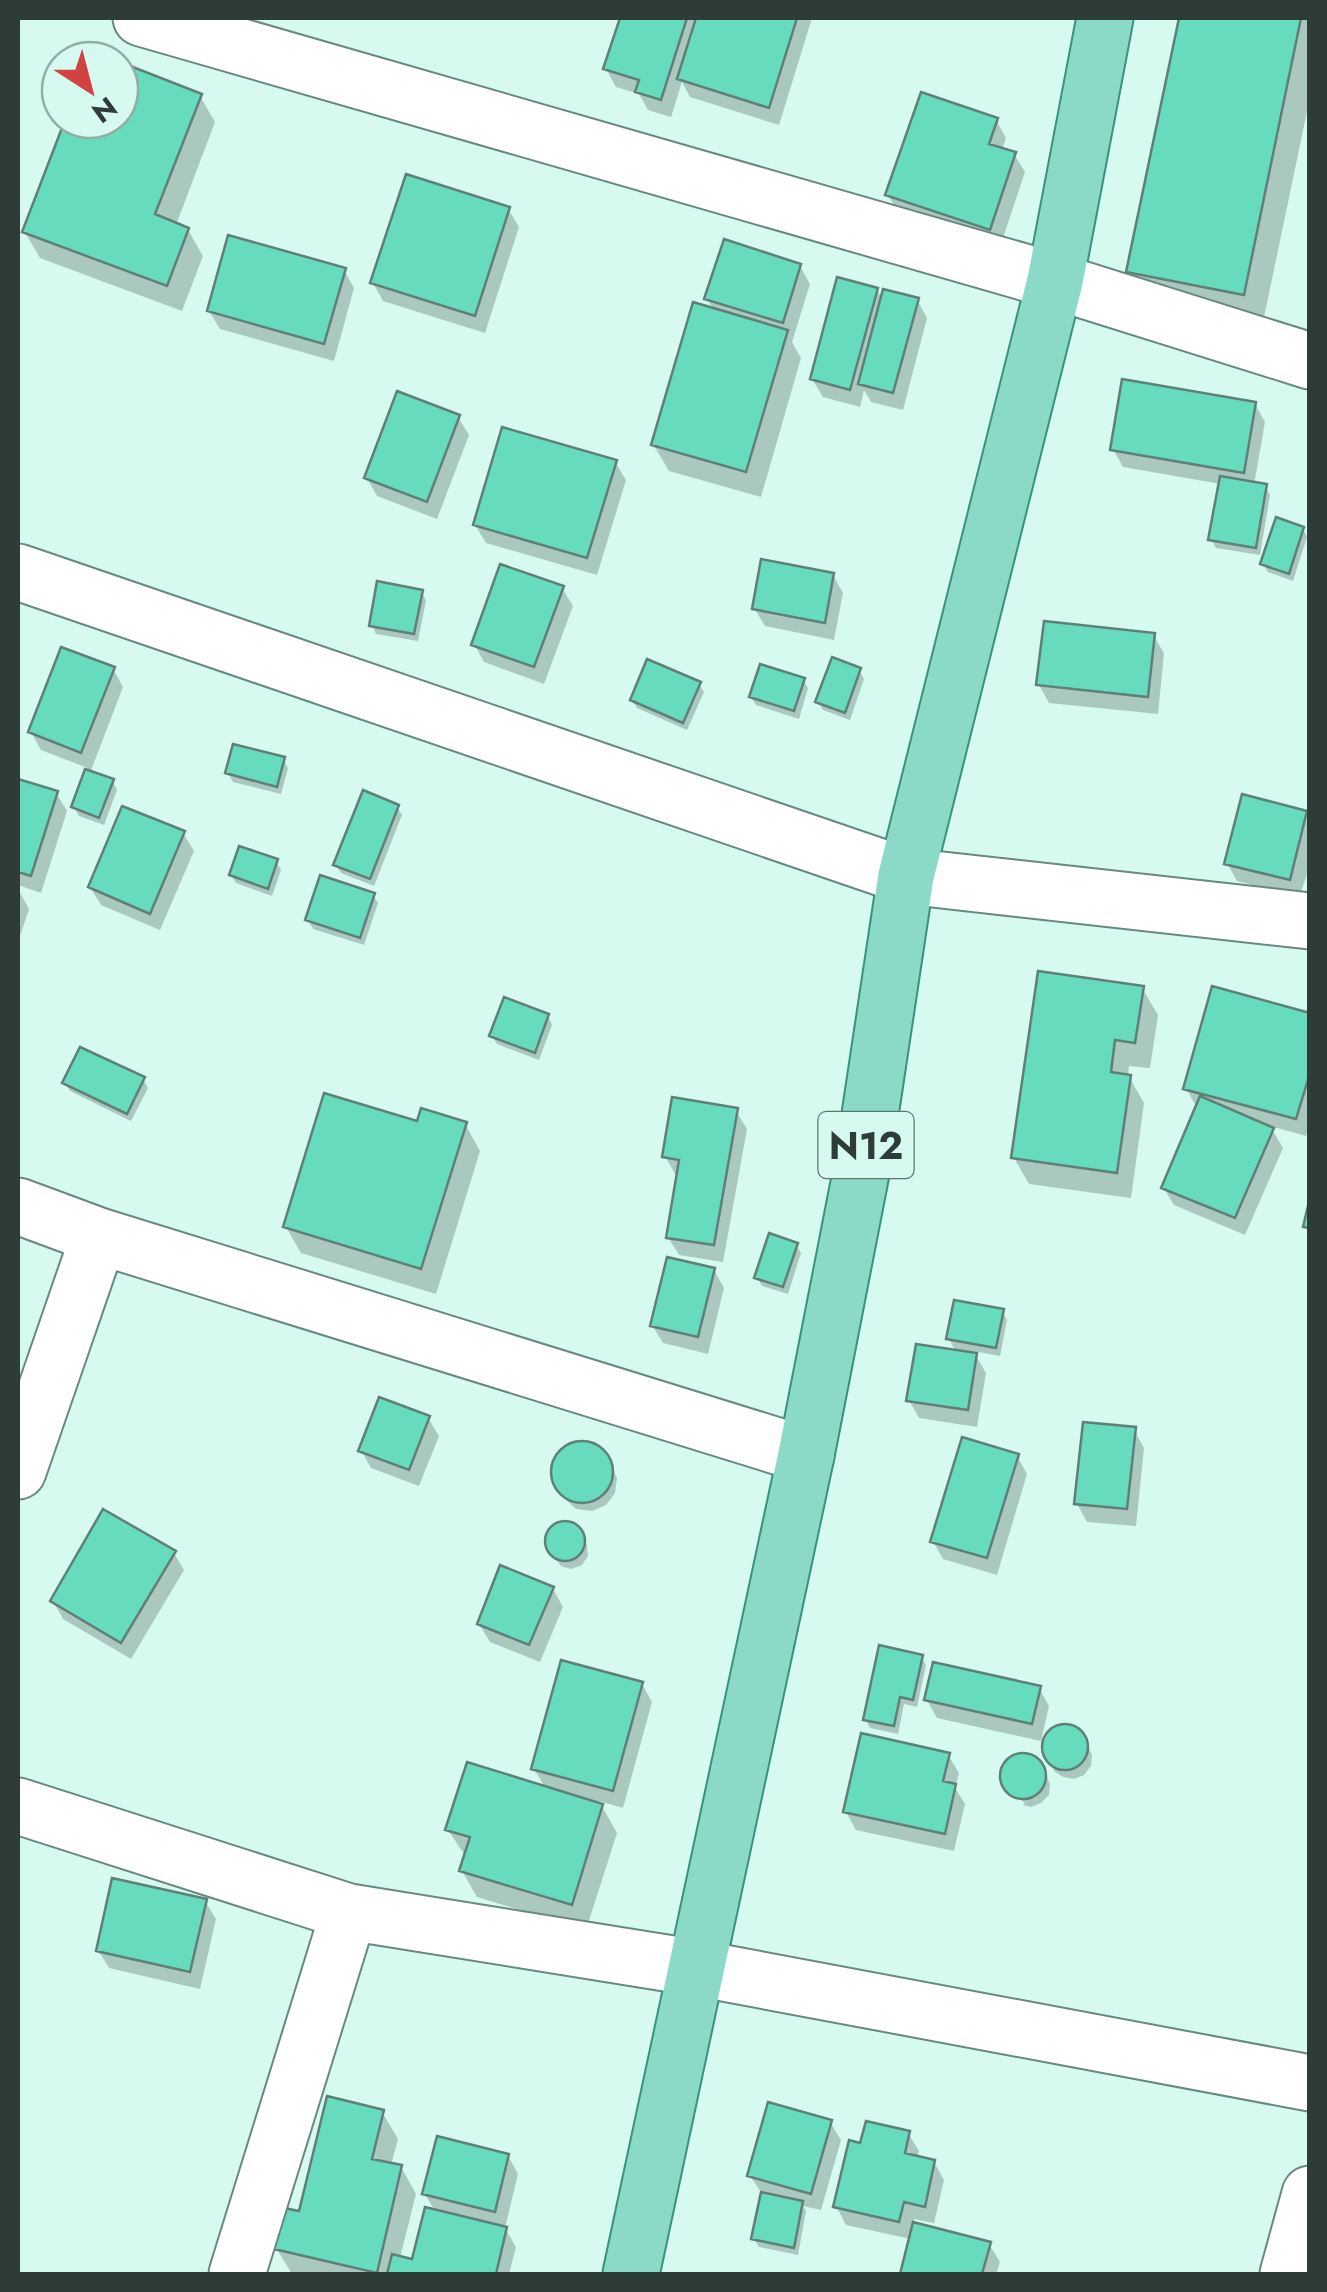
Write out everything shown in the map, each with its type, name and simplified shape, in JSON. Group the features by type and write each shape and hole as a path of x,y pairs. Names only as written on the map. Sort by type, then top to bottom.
{"main road":[{"name":"N12","path":"631,2274 806,1455 862,1168 906,876 1055,282 1105,18"}],"street":[{"path":"141,18 1055,282 1310,361"},
{"path":"18,572 906,876 1310,920"},
{"path":"18,1206 99,1236 806,1455"},
{"path":"18,1471 99,1236"},
{"path":"18,1806 349,1912 697,1968 1310,2083"},
{"path":"237,2274 349,1912"},
{"path":"1288,2274 1310,2194"}],"building":[{"path":"620,18 687,18 661,100 635,92 639,80 603,69"},
{"path":"696,18 797,18 769,108 677,79"},
{"path":"1179,18 1301,18 1244,295 1126,272"},
{"path":"140,70 202,94 155,214 189,228 167,286 22,232 57,140 140,140"},
{"path":"921,92 998,118 989,144 1016,152 990,230 885,195"},
{"path":"406,174 510,207 475,316 370,283"},
{"path":"228,235 346,268 324,344 207,311"},
{"path":"724,239 801,264 783,323 704,299"},
{"path":"837,277 878,288 850,390 810,379"},
{"path":"883,289 919,298 893,393 858,384"},
{"path":"693,302 788,330 746,472 651,445"},
{"path":"1122,379 1256,402 1244,473 1110,450"},
{"path":"397,391 460,415 427,502 364,478"},
{"path":"502,427 617,460 587,558 473,525"},
{"path":"1220,476 1267,484 1256,548 1208,540"},
{"path":"1276,517 1304,527 1289,574 1260,564"},
{"path":"761,559 834,573 825,623 752,609"},
{"path":"500,564 564,586 534,667 471,645"},
{"path":"377,581 423,590 414,634 369,626"},
{"path":"1044,621 1155,633 1148,697 1036,685"},
{"path":"61,647 115,667 81,753 28,732"},
{"path":"832,657 861,668 845,713 815,702"},
{"path":"647,659 701,682 683,723 630,700"},
{"path":"760,664 805,678 794,711 749,697"},
{"path":"233,744 285,757 277,787 225,773"},
{"path":"85,769 114,779 99,818 71,807"},
{"path":"18,779 58,791 31,876 18,872"},
{"path":"363,790 399,805 370,879 333,865"},
{"path":"1242,794 1307,811 1290,880 1224,864"},
{"path":"122,806 185,831 150,914 88,887"},
{"path":"239,846 278,859 268,889 229,875"},
{"path":"320,875 375,893 360,938 305,920"},
{"path":"1038,971 1144,986 1135,1043 1115,1040 1111,1072 1131,1075 1117,1173 1011,1158"},
{"path":"1212,986 1310,1013 1310,1073 1296,1119 1183,1089"},
{"path":"504,997 549,1014 535,1053 489,1036"},
{"path":"80,1047 145,1077 127,1114 62,1083"},
{"path":"324,1093 417,1121 421,1108 467,1122 421,1269 283,1227"},
{"path":"1200,1096 1274,1128 1235,1218 1161,1188"},
{"path":"672,1097 738,1108 714,1245 666,1238 679,1160 662,1157"},
{"path":"1310,1197 1310,1228 1303,1227"},
{"path":"769,1233 798,1243 783,1287 754,1278"},
{"path":"667,1257 715,1268 698,1337 650,1326"},
{"path":"954,1300 1004,1309 996,1348 946,1339"},
{"path":"916,1344 977,1353 968,1410 906,1401"},
{"path":"379,1397 430,1416 409,1470 358,1451"},
{"path":"1083,1422 1136,1427 1127,1509 1074,1504"},
{"path":"962,1437 1019,1454 987,1558 930,1542"},
{"path":"582,1441 604,1450 613,1472 604,1494 582,1503 560,1494 551,1472 560,1450"},
{"path":"103,1509 176,1551 121,1643 50,1601"},
{"path":"565,1521 579,1527 585,1541 579,1555 565,1561 551,1555 545,1541 551,1527"},
{"path":"500,1565 554,1587 529,1645 477,1624"},
{"path":"879,1645 923,1655 913,1700 900,1697 894,1726 863,1720"},
{"path":"561,1660 643,1682 613,1791 531,1769"},
{"path":"933,1662 1041,1686 1032,1724 924,1700"},
{"path":"1065,1724 1081,1731 1088,1747 1081,1763 1065,1770 1049,1763 1042,1747 1049,1731"},
{"path":"861,1733 950,1753 943,1781 956,1784 945,1834 843,1812"},
{"path":"1023,1753 1039,1760 1046,1776 1039,1792 1023,1799 1007,1792 1000,1776 1007,1760"},
{"path":"467,1762 603,1804 572,1905 459,1871 470,1837 445,1830"},
{"path":"112,1878 207,1899 190,1972 96,1951"},
{"path":"327,2096 384,2110 372,2159 402,2165 377,2273 274,2249 284,2208 299,2211"},
{"path":"768,2102 832,2120 811,2194 747,2176"},
{"path":"866,2121 910,2131 905,2153 935,2160 925,2207 904,2202 899,2222 833,2207 849,2140 860,2143"},
{"path":"437,2136 509,2154 495,2212 422,2194"},
{"path":"761,2192 803,2201 794,2248 751,2239"},
{"path":"425,2207 507,2227 496,2274 387,2274 392,2254 412,2259"},
{"path":"913,2222 991,2242 982,2274 900,2274"}]}
